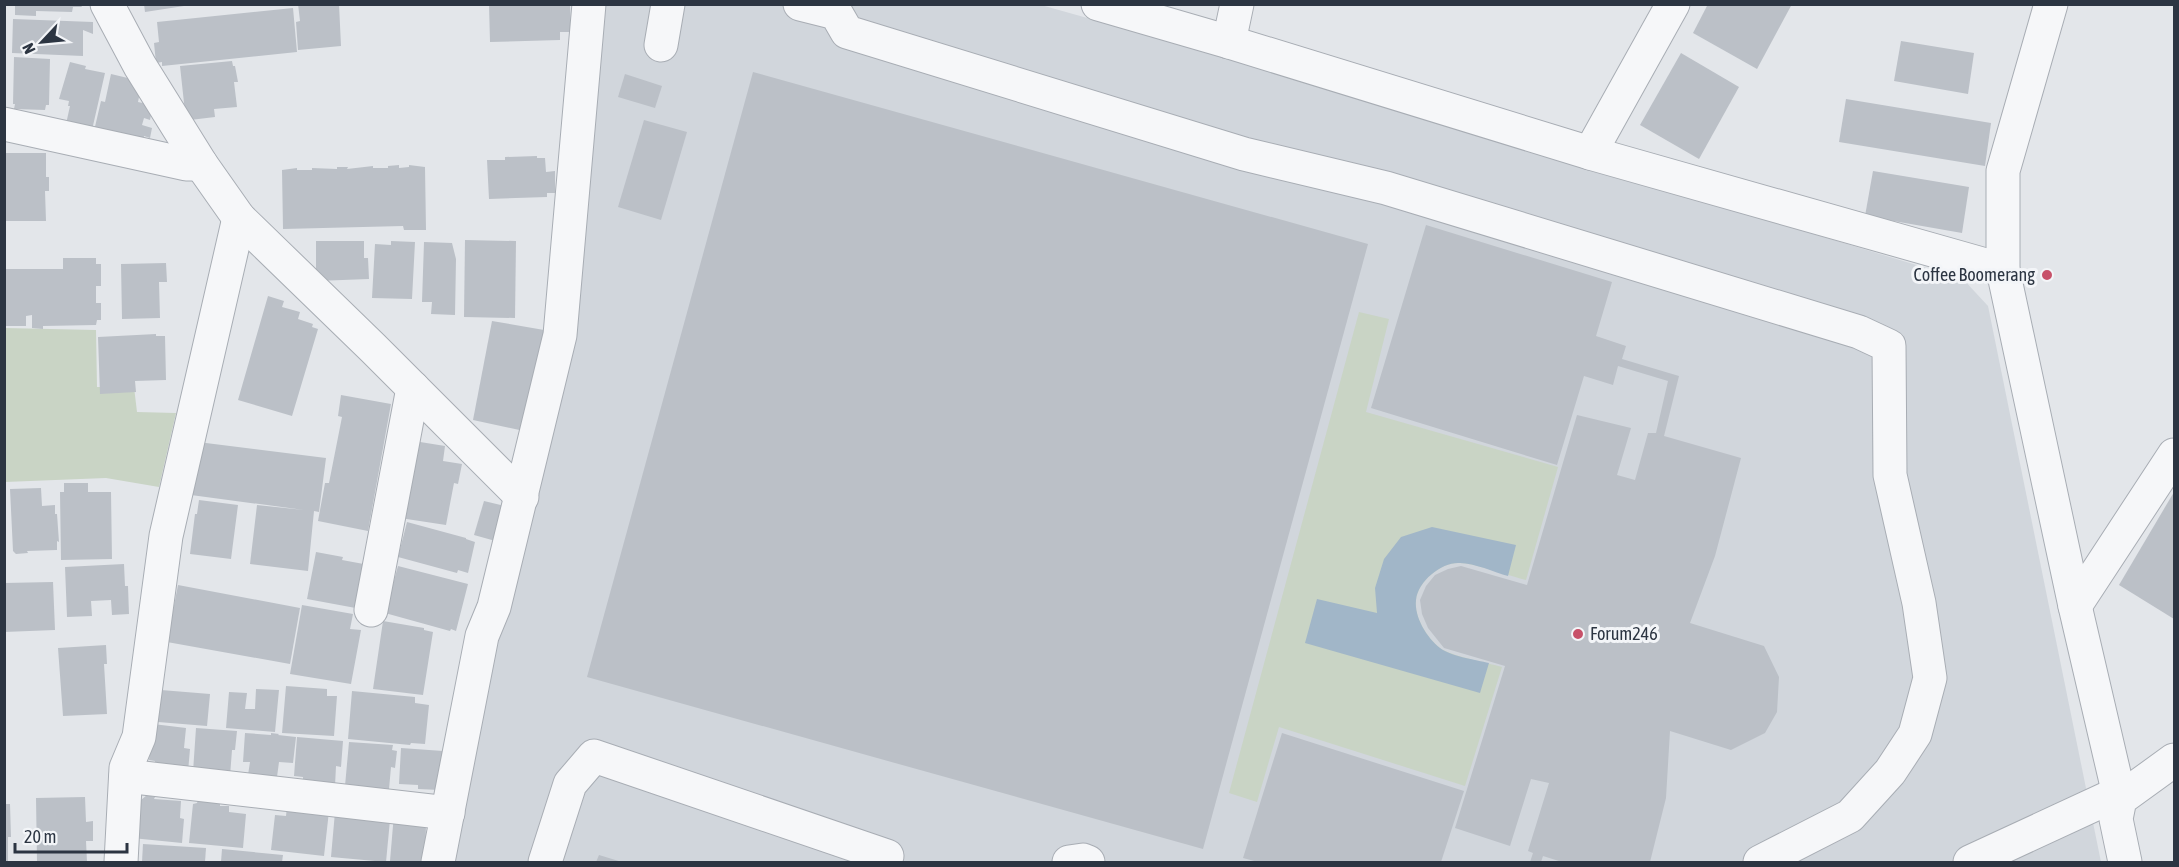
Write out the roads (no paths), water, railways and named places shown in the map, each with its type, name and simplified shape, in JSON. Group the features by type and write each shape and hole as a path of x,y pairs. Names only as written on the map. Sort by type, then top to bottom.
{"street":[{"path":"107,4 140,66 201,164 239,218 522,497"},
{"path":"438,862 482,636 494,607 560,334 589,4"},
{"path":"661,45 668,4"},
{"path":"800,4 836,13 847,32 1244,154 1386,188 1859,332 1889,346 1890,475 1919,603 1930,678 1915,734 1890,772 1850,816 1760,862"},
{"path":"1098,4 1590,153 2004,270"},
{"path":"1229,42 1237,4"},
{"path":"1590,153 1673,4"},
{"path":"2051,4 2003,171 2004,270 2074,606 2119,796 2116,819 2126,862"},
{"path":"4,124 186,164 201,164"},
{"path":"121,862 126,768 139,737 166,536 239,218"},
{"path":"371,610 412,388"},
{"path":"2074,606 2175,455"},
{"path":"545,862 570,784 594,756 887,856"},
{"path":"1970,862 2119,796 2175,760"},
{"path":"126,776 448,813"},
{"path":"1069,862 1083,860 1088,862"}],"water":[{"path":"1432,527 1516,545 1508,576 1470,564 1451,564 1431,574 1421,586 1416,600 1419,620 1435,644 1450,653 1489,663 1480,693 1305,643 1317,599 1377,613 1375,588 1384,559 1401,537"}],"place":[{"name":"Coffee Boomerang","path":"2047,275"},
{"name":"Forum246","path":"1578,634"}]}
